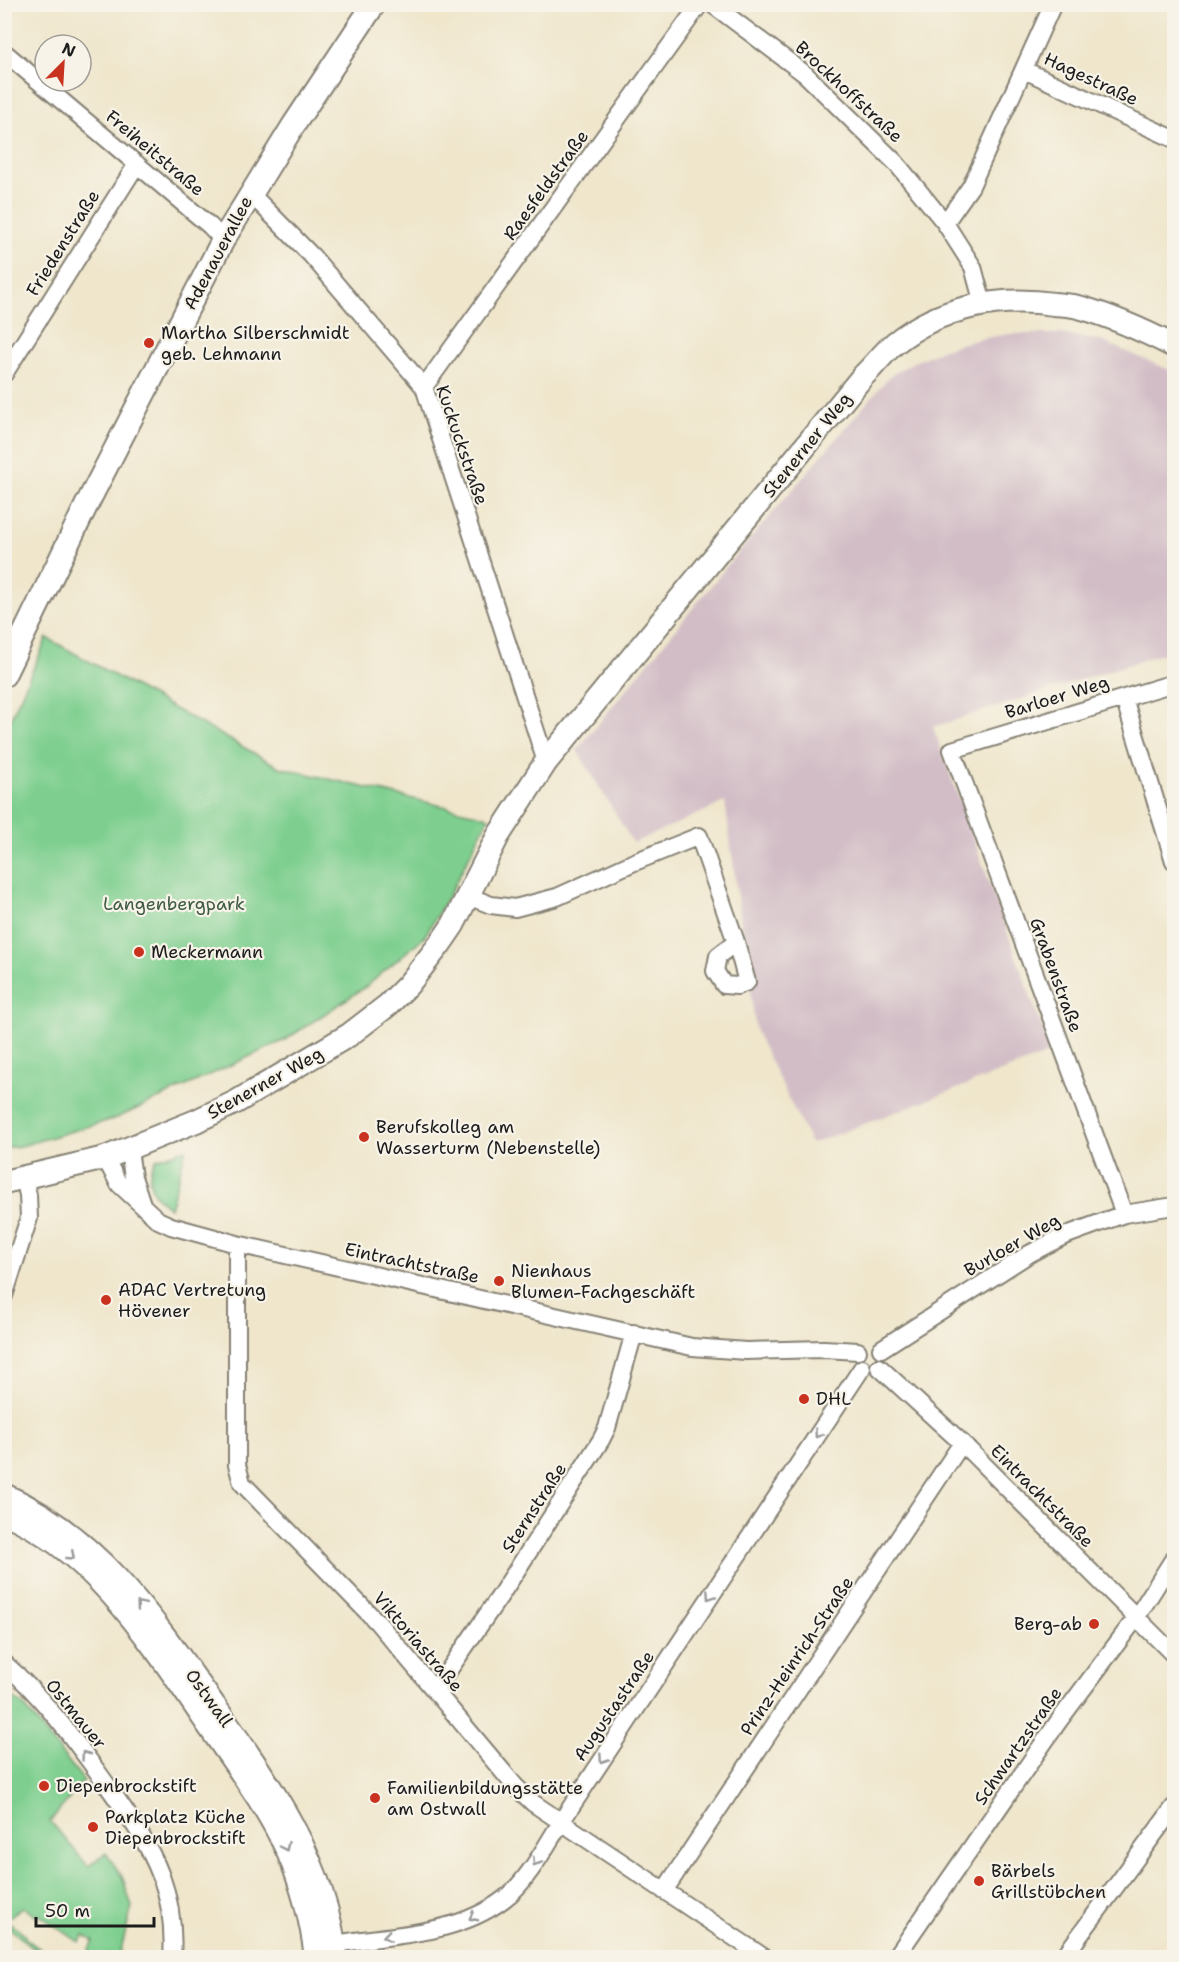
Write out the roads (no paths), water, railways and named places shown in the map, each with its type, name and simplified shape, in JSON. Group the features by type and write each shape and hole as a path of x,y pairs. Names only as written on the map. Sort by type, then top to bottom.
{"main road":[{"name":"Adenauerallee","path":"4,675 87,504 223,240 250,193 374,4"},
{"name":"Stenerner Weg","path":"14,1180 129,1150 236,1102 348,1035 388,1005 428,961 453,925 498,836 546,762 863,376 894,344 940,316 983,304 1027,300 1079,307 1129,324 1174,346"},
{"name":"Ostwall","path":"4,1495 27,1505 72,1535 96,1556 147,1614 231,1730 281,1804 302,1844 321,1889 326,1952"},
{"name":"Ostwall","path":"4,1513 50,1538 84,1568 109,1592 167,1667 238,1767 274,1824 326,1952"}],"street":[{"name":"Raesfeldstraße","path":"424,387 700,4"},
{"name":"Brockhoffstraße","path":"712,4 797,68 840,106 896,163 945,223"},
{"path":"983,304 973,267 945,223 971,186 1053,4"},
{"name":"Freiheitstraße","path":"4,52 212,227 223,240"},
{"name":"Hagestraße","path":"1024,70 1174,139"},
{"name":"Friedenstraße","path":"4,374 137,164"},
{"name":"Kuckuckstraße","path":"250,193 312,256 424,387 546,762"},
{"name":"Barloer Weg","path":"952,750 1174,683"},
{"path":"1124,698 1174,861"},
{"name":"Grabenstraße","path":"952,750 1124,1214"},
{"path":"468,896 491,905 515,908 557,897 699,836 736,942"},
{"path":"129,1150 133,1177 143,1208"},
{"name":"Eintrachtstraße","path":"105,1158 119,1184 158,1220 171,1226 237,1244 692,1347 746,1351 825,1349 866,1362 962,1443 1174,1655"},
{"path":"4,1296 29,1218 28,1195 14,1180"},
{"name":"Burloer Weg","path":"881,1349 1029,1254 1064,1236 1124,1214 1174,1206"},
{"name":"Viktoriastraße","path":"237,1244 237,1465 242,1483 378,1623 515,1786 533,1803 765,1958"},
{"name":"Sternstraße","path":"435,1690 500,1596 601,1440 607,1428 634,1333"},
{"path":"868,1343 878,1346 883,1358 866,1362 860,1347 868,1343"},
{"name":"Augustastraße","path":"326,1952 439,1929 467,1920 505,1899 532,1869 866,1362"},
{"name":"Prinz-Heinrich-Straße","path":"664,1891 962,1443"},
{"name":"Schwartzstraße","path":"895,1958 1058,1722 1136,1618 1174,1558"},
{"name":"Ostmauer","path":"4,1663 68,1732 120,1803 150,1850 162,1878 169,1905 172,1923 172,1958"},
{"path":"1063,1958 1174,1807"}],"place":[{"name":"Martha Silberschmidt geb. Lehmann","path":"149,343"},
{"name":"Meckermann","path":"139,952"},
{"name":"Berufskolleg am Wasserturm (Nebenstelle)","path":"364,1137"},
{"name":"Nienhaus Blumen-Fachgeschäft","path":"499,1281"},
{"name":"ADAC Vertretung Hövener","path":"106,1300"},
{"name":"DHL","path":"804,1399"},
{"name":"Berg-ab","path":"1094,1624"},
{"name":"Diepenbrockstift","path":"44,1786"},
{"name":"Familienbildungsstätte am Ostwall","path":"375,1798"},
{"name":"Parkplatz Küche Diepenbrockstift","path":"93,1827"},
{"name":"Bärbels Grillstübchen","path":"979,1881"}],"park label":[{"name":"Langenbergpark","path":"174,904"}]}
